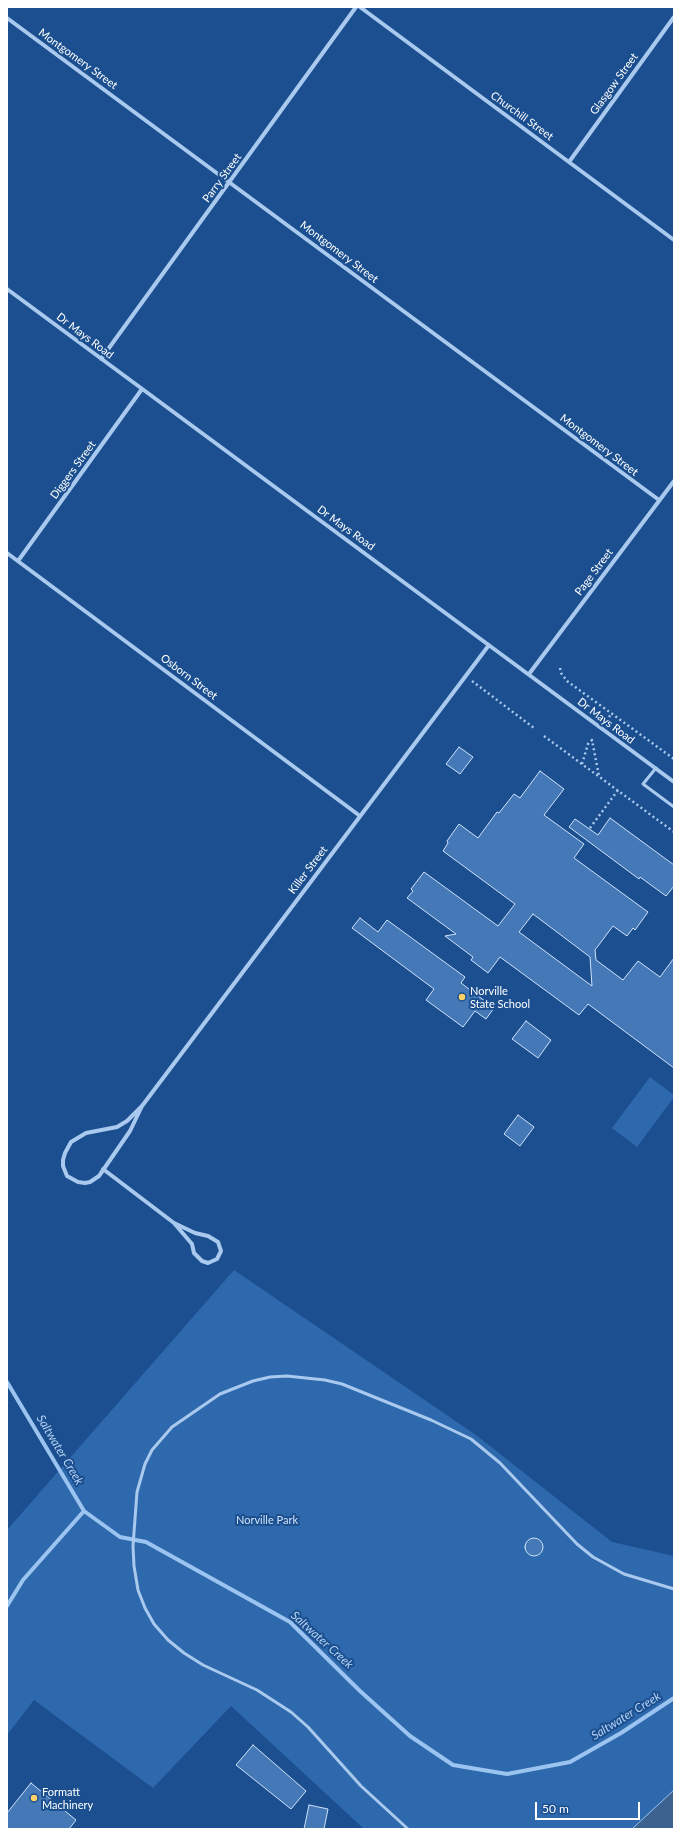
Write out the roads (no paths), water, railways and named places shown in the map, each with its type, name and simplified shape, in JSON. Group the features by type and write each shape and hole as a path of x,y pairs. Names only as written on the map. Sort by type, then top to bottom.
{"street":[{"name":"Parry Street","path":"101,359 230,183 356,7"},
{"name":"Churchill Street","path":"360,7 674,240"},
{"name":"Glasgow Street","path":"568,162 674,17"},
{"name":"Montgomery Street","path":"7,18 659,500"},
{"name":"Dr Mays Road","path":"7,289 674,782"},
{"name":"Diggers Street","path":"18,561 142,389"},
{"name":"Page Street","path":"529,674 674,481"},
{"name":"Osborn Street","path":"7,553 360,816"},
{"name":"Killer Street","path":"142,1106 488,645"},
{"path":"142,1106 130,1131 99,1176 90,1182 78,1182 67,1176 62,1166 65,1153 76,1138 86,1133 118,1127 127,1121 142,1106"},
{"path":"103,1169 174,1223 195,1234 208,1236 218,1242 221,1250 217,1259 208,1263 202,1261 194,1253 192,1244 174,1223"}],"lane":[{"path":"656,768 644,784 674,806"},
{"path":"408,1829 361,1786 308,1727 291,1712 257,1690 203,1665 184,1653 168,1640 154,1624 145,1608 138,1590 134,1566 133,1530 136,1492 145,1464 152,1450 172,1426 206,1403 236,1386 270,1377 306,1377 342,1384 431,1420 471,1440 500,1463 577,1544 593,1557 624,1574 674,1589"}],"waterway":[{"name":"Saltwater Creek","path":"7,1382 84,1511 120,1537 146,1542 290,1622 360,1691 410,1736 453,1765 507,1774 570,1762 621,1733 674,1698"},
{"path":"7,1606 23,1580 84,1511"}],"place":[{"name":"Norville State School","path":"462,997"},
{"name":"Formatt Machinery","path":"34,1798"}],"park label":[{"name":"Norville Park","path":"267,1520"}]}
